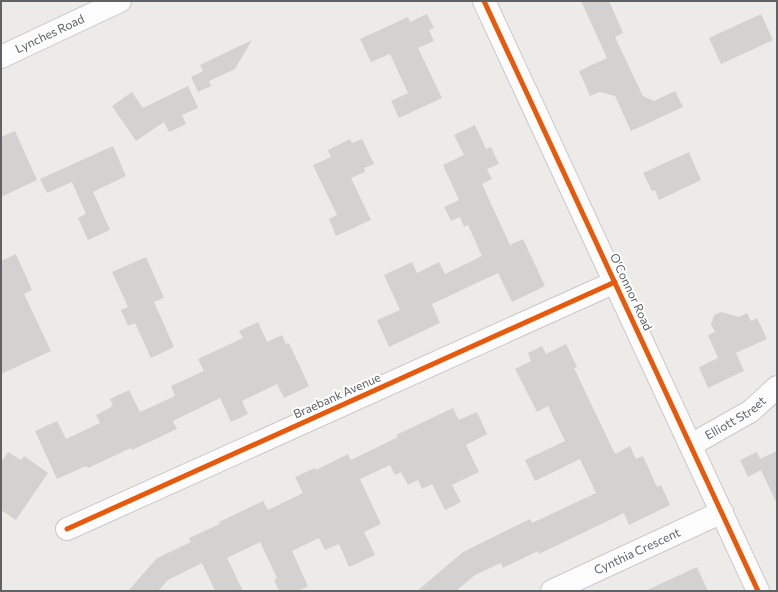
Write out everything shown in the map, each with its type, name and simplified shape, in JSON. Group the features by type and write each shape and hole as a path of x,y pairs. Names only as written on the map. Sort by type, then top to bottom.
{"street":[{"name":"Lynches Road","path":"1,57 120,1"},
{"name":"O'Connor Road","path":"484,1 758,591"},
{"name":"Braebank Avenue","path":"67,529 615,282"},
{"name":"Elliott Street","path":"691,445 751,411 777,388"},
{"name":"Cynthia Crescent","path":"552,591 722,512"}],"building":[{"path":"581,1 609,1 623,33 615,37 643,96 654,101 675,91 683,107 631,131 615,96 600,92 590,96 579,71 607,58"},
{"path":"427,14 434,28 429,30 434,41 418,48 442,98 399,118 391,101 408,93 390,54 371,62 360,39 408,17 410,22"},
{"path":"761,14 773,40 721,64 709,38"},
{"path":"252,40 235,69 209,81 211,86 198,92 191,77 203,71 200,65"},
{"path":"188,86 198,108 182,115 186,124 169,132 164,122 136,141 112,106 132,92 143,108"},
{"path":"475,125 486,149 491,147 499,164 487,169 492,179 482,184 510,245 523,239 545,286 512,302 498,273 432,304 440,323 389,347 377,320 400,310 384,275 412,262 417,273 439,262 445,274 482,256 468,225 464,227 460,217 451,221 444,207 459,200 443,165 464,155 454,135"},
{"path":"15,131 37,180 1,197 1,137"},
{"path":"350,139 352,143 362,139 374,164 364,168 365,172 351,178 371,220 336,236 329,219 337,215 313,165 331,157 328,150"},
{"path":"113,146 126,176 93,192 110,230 88,240 78,218 86,214 72,182 47,193 40,179"},
{"path":"689,152 701,180 659,200 655,190 652,191 643,173"},
{"path":"16,254 32,290 24,294 51,351 1,374 1,261"},
{"path":"146,257 164,298 154,302 174,347 151,358 135,323 128,326 121,310 128,307 112,272"},
{"path":"721,312 739,317 747,313 751,321 757,318 767,339 736,353 744,371 708,388 699,367 718,358 708,335 715,332 711,324 714,315"},
{"path":"258,322 267,342 282,335 286,344 289,343 309,386 284,398 277,384 242,401 248,414 231,422 220,398 173,421 177,429 132,450 131,448 88,468 86,466 57,479 35,431 57,421 66,439 100,423 96,415 113,406 110,399 129,390 140,412 175,396 171,386 204,371 198,359 243,338 239,331"},
{"path":"566,344 577,367 574,368 615,454 630,446 636,459 643,456 657,487 661,485 670,505 629,525 624,513 539,554 538,551 503,568 501,563 475,575 456,591 417,591 463,552 530,519 532,523 596,493 580,459 535,481 525,460 565,441 548,406 537,412 515,369 531,361 528,353 542,346 546,354"},
{"path":"453,408 459,420 477,412 487,434 466,445 479,472 452,485 461,502 445,510 432,484 422,489 418,480 408,485 401,472 395,475 390,465 360,479 381,524 364,532 375,555 349,567 339,544 325,550 319,538 292,551 308,586 298,591 279,591 274,580 277,578 260,542 227,558 243,591 215,591 202,563 168,580 158,591 128,591 157,558 191,542 189,538 220,524 219,522 263,501 268,510 303,493 295,477 315,468 316,470 348,454 351,460 398,437 396,435"},
{"path":"777,451 777,504 761,470 748,477 740,460 757,452 760,459"},
{"path":"8,452 21,460 24,456 48,473 16,520 1,510 1,463"},
{"path":"697,567 708,591 645,591"}],"cycle path":[{"path":"484,1 758,591"},
{"path":"67,529 615,282"}]}
